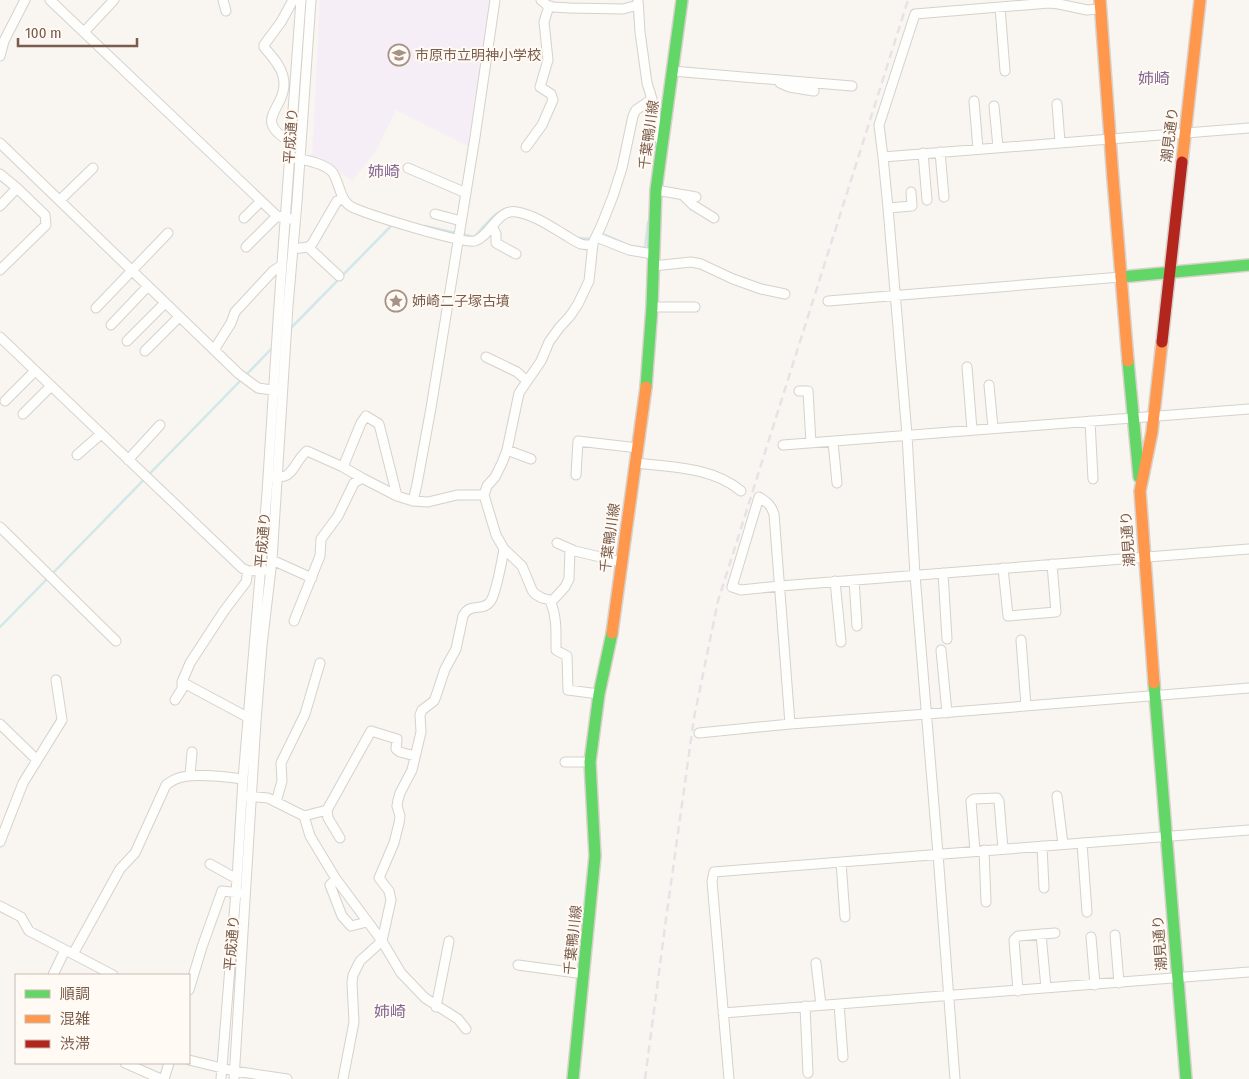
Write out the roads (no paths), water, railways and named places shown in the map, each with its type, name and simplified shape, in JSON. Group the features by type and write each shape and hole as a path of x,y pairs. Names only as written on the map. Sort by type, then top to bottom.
{"street":[{"path":"0,56 4,41 25,0"},
{"path":"50,0 261,200 281,217 296,219"},
{"path":"84,32 114,0"},
{"path":"223,0 226,11"},
{"path":"291,142 280,136 271,124 282,95 284,76 264,45 281,22 293,0"},
{"name":"平成通り","path":"221,1079 252,796 261,664 272,560 273,476 282,265 281,217 290,157 301,0"},
{"name":"平成通り","path":"278,391 296,219 311,0"},
{"path":"413,501 431,408 495,0"},
{"name":"千葉鴨川線","path":"573,1079 595,856 590,762 592,740 612,631 646,390 652,307 656,190 682,0"},
{"path":"960,0 961,10"},
{"name":"潮見通り","path":"1186,1079 1140,492 1152,432 1200,0"},
{"path":"526,147 542,125 553,100 551,94 540,87 548,60 544,22 545,3 553,7 622,9 638,2 647,83 662,148"},
{"path":"955,1079 888,208 879,125 915,14 1000,7 1019,3 1059,4 1087,10 1100,4 1140,492"},
{"path":"1000,7 1005,71"},
{"path":"672,71 852,86"},
{"path":"772,79 789,87 814,91"},
{"path":"570,549 569,579 565,587 554,599 542,598 532,590 522,566 504,549 496,535 484,495 487,486 495,477 502,463 519,393 541,361 549,342 558,328 570,316 586,289 589,281 594,241 613,196 622,168 633,116 636,110 652,99"},
{"path":"974,102 978,149"},
{"path":"1057,104 1060,142"},
{"path":"994,106 998,147"},
{"path":"883,157 1249,128"},
{"path":"0,144 239,374 258,388 278,391"},
{"path":"940,152 944,197"},
{"path":"923,154 927,200"},
{"path":"290,157 329,169 333,173 343,198 351,208 458,239 473,241 482,237 500,216 506,213 517,212 553,228 580,244 594,241 629,250 653,260 701,264 733,279 761,289 785,294"},
{"path":"60,200 93,168"},
{"path":"408,168 466,193"},
{"path":"0,174 45,215 46,225 0,270"},
{"path":"0,206 17,188"},
{"path":"656,190 696,197"},
{"path":"888,208 912,206 911,192"},
{"path":"683,195 693,205 714,218"},
{"path":"293,249 308,247 312,244 337,201 343,198"},
{"path":"244,218 261,200"},
{"path":"436,214 461,220"},
{"path":"246,247 281,217"},
{"path":"492,226 496,234 496,243 516,254"},
{"path":"96,308 168,233"},
{"path":"308,247 339,276"},
{"path":"214,350 235,312 273,270 282,265"},
{"path":"828,301 1249,266"},
{"path":"111,324 148,286"},
{"path":"127,341 165,303"},
{"path":"652,307 695,307"},
{"path":"145,350 180,317"},
{"path":"0,337 4,348 35,371 242,568 248,571 271,570"},
{"path":"486,356 517,372 527,381"},
{"path":"967,367 972,430"},
{"path":"6,401 35,371"},
{"path":"989,385 993,428"},
{"path":"23,414 51,386"},
{"path":"799,391 808,392 810,443"},
{"path":"783,445 1249,409"},
{"path":"343,467 361,423 366,416 380,424 397,496"},
{"path":"1090,421 1093,480"},
{"path":"128,460 160,425"},
{"path":"77,455 101,434"},
{"path":"576,475 578,441 638,448"},
{"path":"833,442 837,483"},
{"path":"506,450 531,459"},
{"path":"273,476 284,477 289,474 302,454 307,452 343,467 397,496 413,501 428,502 457,496 484,495"},
{"path":"636,464 695,470 718,477 733,484 741,491"},
{"name":"平成通り","path":"234,1075 241,893 237,879 243,779 260,570 273,476"},
{"path":"294,621 320,556 321,539 338,516 354,483 362,478"},
{"path":"790,724 780,586 774,514 772,506 759,497 732,587 741,590 780,586 835,581 1144,556 1249,549"},
{"path":"2,533 116,641"},
{"path":"557,543 575,551 621,562"},
{"path":"343,1079 354,1022 353,975 360,962 382,941 392,900 389,891 380,881 380,878 400,823 397,806 398,800 412,770 421,732 420,715 422,710 434,701 445,669 456,649 465,612 472,608 482,607 490,602 495,589 504,549"},
{"path":"272,560 312,578"},
{"path":"1004,568 1008,616 1056,612 1052,564"},
{"path":"175,700 182,689 182,682 190,663 246,582 248,571"},
{"path":"942,573 947,639"},
{"path":"854,580 857,626"},
{"path":"835,581 841,642"},
{"path":"550,600 555,613 556,650 567,656 568,690 599,694"},
{"path":"1021,640 1026,706"},
{"path":"941,650 947,713"},
{"path":"276,802 282,781 281,763 305,714 320,663"},
{"path":"0,842 23,783 62,720 56,680"},
{"path":"182,682 249,718"},
{"path":"699,733 790,724 1249,688"},
{"path":"0,724 37,760"},
{"path":"340,838 328,818 327,810 371,732 396,739 396,749 415,756"},
{"path":"190,776 192,752"},
{"path":"565,762 590,762"},
{"path":"54,974 120,869 135,854 166,785 176,778 190,776 243,779"},
{"path":"242,795 268,798 304,816 327,810"},
{"path":"1057,796 1063,844"},
{"path":"986,902 971,801 974,799 996,798 999,801 1003,849"},
{"path":"304,816 310,836 336,879 382,941 400,973 424,998 458,1019 466,1029"},
{"path":"729,1079 712,881 714,872 1249,830"},
{"path":"1082,843 1087,912"},
{"path":"1042,846 1044,888"},
{"path":"841,862 845,917"},
{"path":"210,864 237,879"},
{"path":"336,879 330,886 342,916 351,926 367,922"},
{"path":"190,987 222,891 241,893"},
{"path":"0,906 20,917 29,931 111,974"},
{"path":"1018,990 1014,940 1018,936 1055,933"},
{"path":"1041,934 1046,988"},
{"path":"1115,935 1119,983"},
{"path":"1091,937 1095,985"},
{"path":"436,1006 450,941"},
{"path":"816,963 821,1005"},
{"path":"518,965 584,974"},
{"path":"723,1013 1249,972"},
{"path":"839,1004 843,1057"},
{"path":"805,1006 808,1073"},
{"path":"190,1060 222,1068 234,1075 288,1079"},
{"path":"127,1064 162,1079 169,1064"}],"waterway":[{"path":"633,0 636,29"},
{"path":"650,108 656,150"},
{"path":"462,234 474,237 497,214 514,208"},
{"path":"599,236 603,234 630,246 645,248 648,222"},
{"path":"289,330 392,225 394,226"},
{"path":"424,228 425,226 456,233"},
{"path":"577,238 592,239"},
{"path":"246,375 273,347"},
{"path":"52,574 242,379"},
{"path":"0,627 48,578"}],"railway":[{"path":"645,1079 694,718 718,601 908,0"}],"place":[{"name":"市原市立明神小学校","path":"399,55"},
{"name":"姉崎二子塚古墳","path":"396,301"}],"district":[{"name":"姉崎","path":"1154,78"},
{"name":"姉崎","path":"384,171"},
{"name":"姉崎","path":"390,1011"}]}
